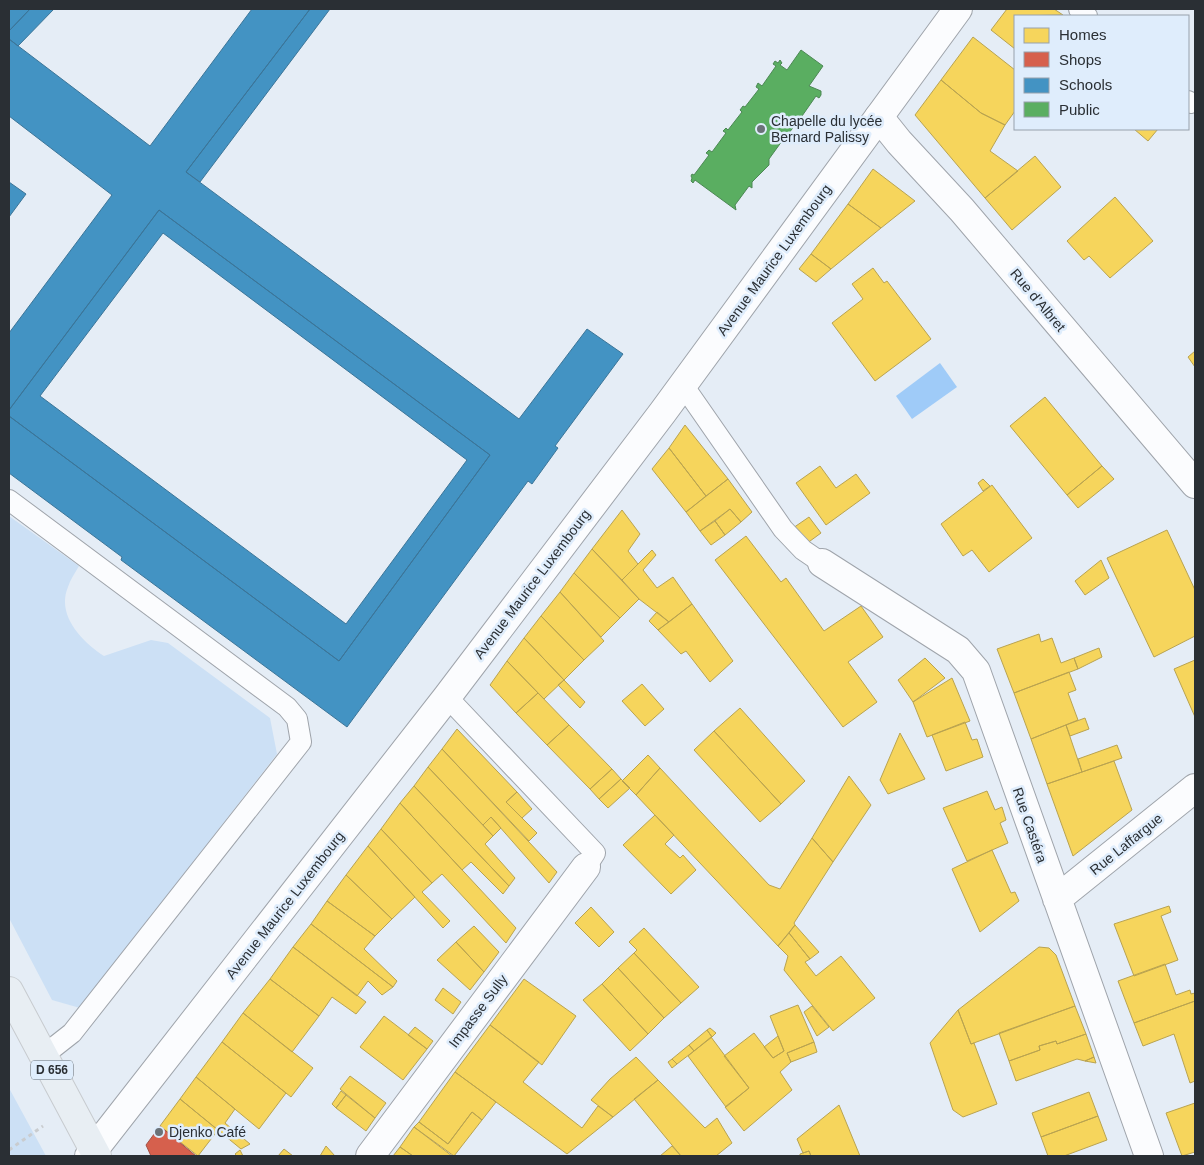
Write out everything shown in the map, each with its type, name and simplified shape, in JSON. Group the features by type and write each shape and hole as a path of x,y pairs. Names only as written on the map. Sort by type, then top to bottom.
{"main road":[{"name":"D 656","path":"9,991 94,1154"}],"street":[{"name":"Avenue Maurice Luxembourg","path":"94,1154 447,697 683,385 958,9"},
{"name":"Rue d’Albret","path":"879,117 962,210 1195,484"},
{"name":"Rue Castéra","path":"822,563 958,650 976,671 1150,1156"},
{"name":"Rue Laffargue","path":"1057,899 1195,788"},
{"name":"Impasse Sully","path":"370,1156 586,867"}],"lane":[{"path":"683,385 783,529 803,550 822,563"},
{"path":"9,500 287,708 298,719 300,742 72,1033 44,1055"},
{"path":"447,697 595,853 586,867"}],"shaded area":[{"path":"9,516 79,566 68,587 65,597 65,608 73,627 87,643 104,656 151,640 168,643 270,718 277,754 80,1008 52,1000 9,918"},
{"path":"9,1088 46,1156 9,1156"}],"water":[{"path":"940,363 957,387 912,419 896,396"}],"building: Homes":[{"path":"1007,9 1054,9 1063,15 1014,15 1014,48 991,30"},
{"path":"973,37 1014,69 1014,112 1005,125 981,113 941,80"},
{"path":"941,80 981,113 1005,125 990,151 1018,171 985,198 915,115"},
{"path":"1135,130 1157,130 1148,141"},
{"path":"1035,156 1061,187 1012,230 985,198"},
{"path":"873,169 915,201 881,228 848,204"},
{"path":"1115,197 1153,241 1110,278 1089,256 1084,260 1067,241"},
{"path":"848,204 881,228 831,269 811,254"},
{"path":"811,254 831,269 816,282 799,269"},
{"path":"873,268 884,283 887,281 931,339 875,381 832,323 863,299 852,284"},
{"path":"1195,351 1195,367 1188,357"},
{"path":"1045,397 1102,466 1067,495 1010,426"},
{"path":"685,425 728,479 706,496 669,448"},
{"path":"669,448 706,496 686,512 652,469"},
{"path":"820,466 836,488 856,474 870,493 826,525 796,483"},
{"path":"1102,466 1114,479 1078,508 1067,495"},
{"path":"728,479 752,512 741,522 730,509 700,531 686,512"},
{"path":"983,479 990,486 983,491 978,483"},
{"path":"992,485 1032,538 989,572 972,550 963,556 941,524"},
{"path":"730,509 741,522 725,535 715,521"},
{"path":"622,510 640,534 628,551 638,564 622,580 592,549"},
{"path":"809,517 821,533 806,544 793,528"},
{"path":"715,521 725,535 711,545 700,531"},
{"path":"1167,530 1195,590 1195,636 1154,657 1107,558"},
{"path":"746,536 781,582 786,578 824,631 861,606 883,637 848,662 877,702 843,727 715,560"},
{"path":"592,549 639,599 620,618 574,573"},
{"path":"652,550 656,555 643,570 657,588 673,577 692,604 669,622 639,599 622,580"},
{"path":"1101,560 1109,578 1085,595 1075,581"},
{"path":"574,573 620,618 601,637 560,592"},
{"path":"560,592 604,641 584,660 541,616"},
{"path":"692,604 733,661 710,682 686,651 681,654 658,630"},
{"path":"657,612 669,622 658,630 649,621"},
{"path":"541,616 584,660 564,680 524,638"},
{"path":"1039,634 1041,642 1052,638 1061,663 1074,658 1078,669 1014,693 997,649"},
{"path":"524,638 564,680 544,699 507,661"},
{"path":"1099,648 1102,657 1078,669 1074,658"},
{"path":"925,658 945,678 913,702 898,680"},
{"path":"1195,660 1195,717 1174,669"},
{"path":"507,661 538,693 516,713 490,685"},
{"path":"1069,672 1076,690 1068,693 1078,720 1031,739 1014,693"},
{"path":"952,678 970,721 927,737 913,702"},
{"path":"564,680 585,702 580,708 558,685"},
{"path":"642,684 664,709 645,726 622,701"},
{"path":"538,693 569,725 547,745 516,713"},
{"path":"740,708 805,781 781,804 714,731"},
{"path":"1085,718 1089,729 1070,736 1066,725"},
{"path":"965,722 972,740 977,739 983,757 946,771 932,735"},
{"path":"569,725 612,769 590,789 547,745"},
{"path":"1066,725 1082,772 1047,784 1031,739"},
{"path":"457,729 517,792 506,802 537,833 529,841 442,749"},
{"path":"714,731 781,804 760,822 694,750"},
{"path":"900,733 925,779 888,794 880,780"},
{"path":"1117,745 1122,758 1082,772 1078,759"},
{"path":"442,749 557,872 549,883 491,817 483,825 428,767"},
{"path":"648,755 660,768 636,795 622,781"},
{"path":"1114,761 1132,810 1073,856 1047,784"},
{"path":"428,767 493,836 485,844 515,878 509,886 414,786"},
{"path":"660,768 769,885 780,889 812,838 833,862 794,923 795,925 778,946 636,795"},
{"path":"612,769 621,779 599,799 590,789"},
{"path":"849,776 871,805 833,862 812,838"},
{"path":"621,779 630,788 608,808 599,799"},
{"path":"414,786 509,886 503,894 471,862 462,870 400,803"},
{"path":"987,791 995,810 1002,807 1006,820 1000,823 1008,843 967,861 943,808"},
{"path":"517,792 532,809 522,818 506,802"},
{"path":"400,803 516,928 506,943 442,874 432,883 381,829"},
{"path":"655,815 674,835 665,844 680,858 683,855 696,870 671,894 623,845"},
{"path":"491,817 501,828 493,836 483,825"},
{"path":"381,829 432,883 422,892 450,921 443,928 368,846"},
{"path":"368,846 415,897 392,919 346,875"},
{"path":"992,850 1011,893 1015,892 1019,901 980,932 952,869"},
{"path":"346,875 392,919 375,936 327,901"},
{"path":"327,901 375,936 364,949 397,981 393,987 311,924"},
{"path":"1169,906 1171,912 1161,916 1178,960 1134,976 1114,924"},
{"path":"591,907 614,932 599,947 575,923"},
{"path":"311,924 393,987 382,995 368,981 357,996 293,947"},
{"path":"795,925 819,952 810,959 789,933"},
{"path":"474,926 499,952 484,972 456,942"},
{"path":"644,928 699,987 681,1003 634,953 637,950 629,942"},
{"path":"789,933 810,959 805,962 816,976 841,956 875,998 833,1031 784,970 788,956 778,946"},
{"path":"456,942 484,972 470,990 437,960"},
{"path":"293,947 366,1002 356,1014 332,997 319,1016 270,979"},
{"path":"1039,947 1049,948 1056,955 1075,1006 971,1044 958,1010"},
{"path":"634,953 681,1003 664,1018 618,968"},
{"path":"1165,964 1176,995 1190,990 1191,994 1195,993 1195,1001 1134,1023 1118,981"},
{"path":"618,968 664,1018 648,1034 602,984"},
{"path":"270,979 319,1016 292,1052 243,1013"},
{"path":"524,979 576,1016 542,1065 490,1025"},
{"path":"602,984 648,1034 630,1051 583,1000"},
{"path":"443,988 461,1002 453,1014 435,1000"},
{"path":"1195,1001 1195,1081 1190,1083 1174,1034 1143,1046 1134,1023"},
{"path":"798,1005 814,1042 787,1053 791,1062 780,1072 792,1090 744,1131 725,1107 749,1088 724,1056 754,1033 773,1058 784,1051 770,1016"},
{"path":"812,1006 829,1027 817,1036 804,1012"},
{"path":"1075,1006 1086,1034 1057,1044 1056,1041 1039,1046 1040,1050 1009,1061 999,1033"},
{"path":"958,1010 971,1044 974,1043 997,1104 963,1117 953,1110 930,1043"},
{"path":"243,1013 313,1068 291,1097 222,1042"},
{"path":"384,1016 427,1049 403,1080 360,1047"},
{"path":"490,1025 539,1062 523,1082 582,1128 598,1106 613,1117 567,1154 455,1072"},
{"path":"415,1027 433,1041 427,1049 408,1035"},
{"path":"710,1028 716,1033 712,1037 707,1030"},
{"path":"707,1030 712,1037 694,1051 689,1045"},
{"path":"1086,1034 1094,1057 1085,1061 1077,1059 1016,1081 1009,1061 1040,1050 1039,1046 1056,1041 1057,1044"},
{"path":"778,1036 784,1051 773,1058 764,1047"},
{"path":"711,1037 749,1088 726,1107 688,1056"},
{"path":"222,1042 286,1093 259,1129 196,1077"},
{"path":"814,1042 817,1052 791,1062 787,1053"},
{"path":"689,1045 694,1051 677,1064 672,1059"},
{"path":"636,1057 658,1080 613,1117 591,1100 610,1079"},
{"path":"1094,1057 1096,1063 1085,1061"},
{"path":"672,1059 677,1064 672,1068 668,1062"},
{"path":"455,1072 496,1102 482,1120 472,1112 448,1144 419,1122"},
{"path":"350,1076 386,1103 375,1118 340,1089"},
{"path":"196,1077 235,1109 225,1123 250,1144 241,1149 180,1099"},
{"path":"658,1080 705,1128 717,1118 732,1143 716,1156 681,1156 634,1099"},
{"path":"341,1091 346,1095 336,1108 332,1104"},
{"path":"1089,1092 1098,1116 1041,1137 1032,1113"},
{"path":"346,1095 375,1118 366,1131 336,1108"},
{"path":"180,1099 218,1130 198,1156 160,1126"},
{"path":"1195,1103 1195,1152 1182,1156 1166,1113"},
{"path":"839,1105 860,1156 811,1156 809,1151 803,1153 797,1139"},
{"path":"472,1112 482,1120 454,1156 414,1127 419,1122 448,1144"},
{"path":"1098,1116 1107,1140 1064,1156 1048,1156 1041,1137"},
{"path":"414,1127 452,1156 413,1156 400,1147"},
{"path":"326,1146 335,1156 320,1156"},
{"path":"672,1146 681,1156 660,1156"},
{"path":"400,1147 413,1156 393,1156"},
{"path":"284,1149 293,1156 278,1156"},
{"path":"240,1150 243,1156 237,1156 235,1154"},
{"path":"809,1151 811,1156 800,1156 800,1154"}],"building: Shops":[{"path":"160,1126 196,1156 151,1156 146,1145"}],"building: Schools":[{"path":"9,9 30,9 9,31"},
{"path":"30,9 54,9 18,46 9,39 9,31"},
{"path":"252,9 310,9 186,172 519,419 587,329 623,354 555,446 558,448 532,484 528,481 347,727 121,560 122,557 9,473 9,416 339,661 490,455 159,210 9,410 9,333 112,195 9,116 9,39 150,146"},
{"path":"310,9 330,9 200,182 186,172"},
{"path":"9,182 26,194 9,217"},
{"path":"159,210 490,455 339,661 9,416 9,410","holes":["163,233 467,460 346,624 40,396"]}],"building: Public":[{"name":"Chapelle du lycée Bernard Palissy","path":"801,50 823,66 809,86 821,91 821,95 819,98 816,96 802,116 803,120 799,120 785,138 788,140 786,143 782,141 769,159 769,165 752,182 752,188 749,186 735,205 736,210 695,180 693,183 691,176 692,174 694,175 709,155 706,153 709,150 712,152 726,133 723,131 726,128 728,130 742,112 740,110 743,106 745,107 759,89 756,87 758,83 762,86 776,66 773,64 775,61 778,63 780,60 782,63 780,65 787,70"}],"place":[{"name":"Chapelle du lycée Bernard Palissy","path":"761,129"},
{"name":"Djenko Café","path":"159,1132"}]}
